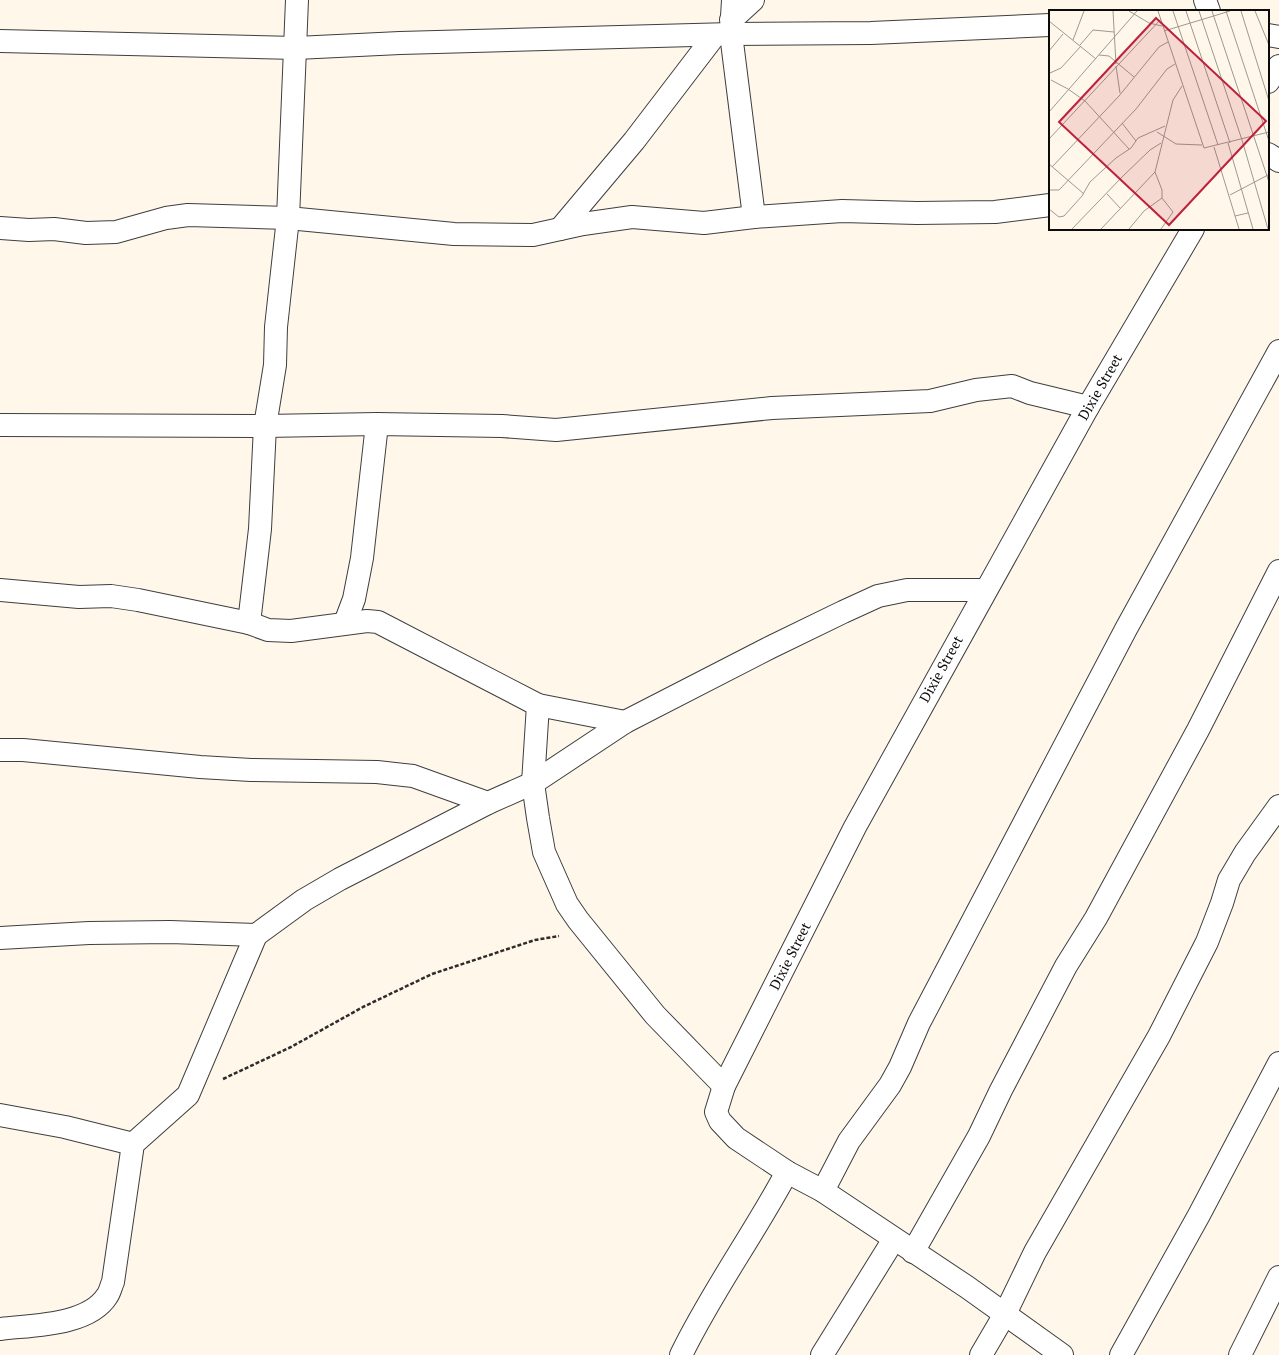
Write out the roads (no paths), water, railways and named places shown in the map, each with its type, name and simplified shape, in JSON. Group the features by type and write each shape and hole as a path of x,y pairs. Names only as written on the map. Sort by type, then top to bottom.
{"street":[{"path":"249,623 260,529 265,426 275,365 276,327 288,218 297,0"},
{"path":"560,229 634,141 728,22 753,0"},
{"path":"1205,0 1209,10"},
{"path":"728,22 754,217"},
{"path":"0,41 296,48 400,43 728,22 871,33 1049,25"},
{"path":"1269,35 1279,37"},
{"path":"1269,81 1279,66"},
{"path":"1269,155 1279,161"},
{"path":"0,228 29,230 54,228 86,233 116,232 166,218 188,215 288,218 454,234 532,235 632,217 704,223 754,217 842,211 917,213 995,212 1049,205"},
{"name":"Dixie Street","path":"787,1172 736,1138 720,1121 716,1112 724,1086 855,827 985,590 1088,408 1192,230"},
{"path":"823,1191 850,1140 890,1085 900,1067 919,1023 1126,629 1279,351"},
{"path":"0,425 265,426 377,424 502,426 556,430 772,408 930,401 976,390 1012,386 1030,393 1088,408"},
{"path":"345,623 354,599 362,558 377,424"},
{"path":"913,1252 979,1136 1001,1090 1066,966 1096,918 1198,730 1279,571"},
{"path":"0,590 79,597 111,596 249,623 268,630 291,631 345,623 367,621 378,622 538,705 625,722"},
{"path":"0,1329 65,1321 91,1311 107,1297 113,1282 133,1144 188,1096 256,935 304,900 340,879 488,803 533,783 625,722 771,647 878,596 907,590 985,590"},
{"path":"538,705 533,783 544,852 567,904 578,920 588,930 655,1015 724,1086"},
{"path":"0,750 23,750 200,768 377,772 414,776 488,803"},
{"path":"981,1355 1005,1314 1035,1252 1159,1036 1207,942 1230,880 1245,853 1279,806"},
{"path":"0,938 89,933 170,932 256,935"},
{"path":"1120,1355 1199,1215 1279,1063"},
{"path":"0,1115 64,1127 133,1144"},
{"path":"681,1355 698,1322 772,1200 787,1172 823,1191 1005,1314 1062,1355"},
{"path":"822,1355 894,1239"},
{"path":"1240,1355 1279,1277"}]}
